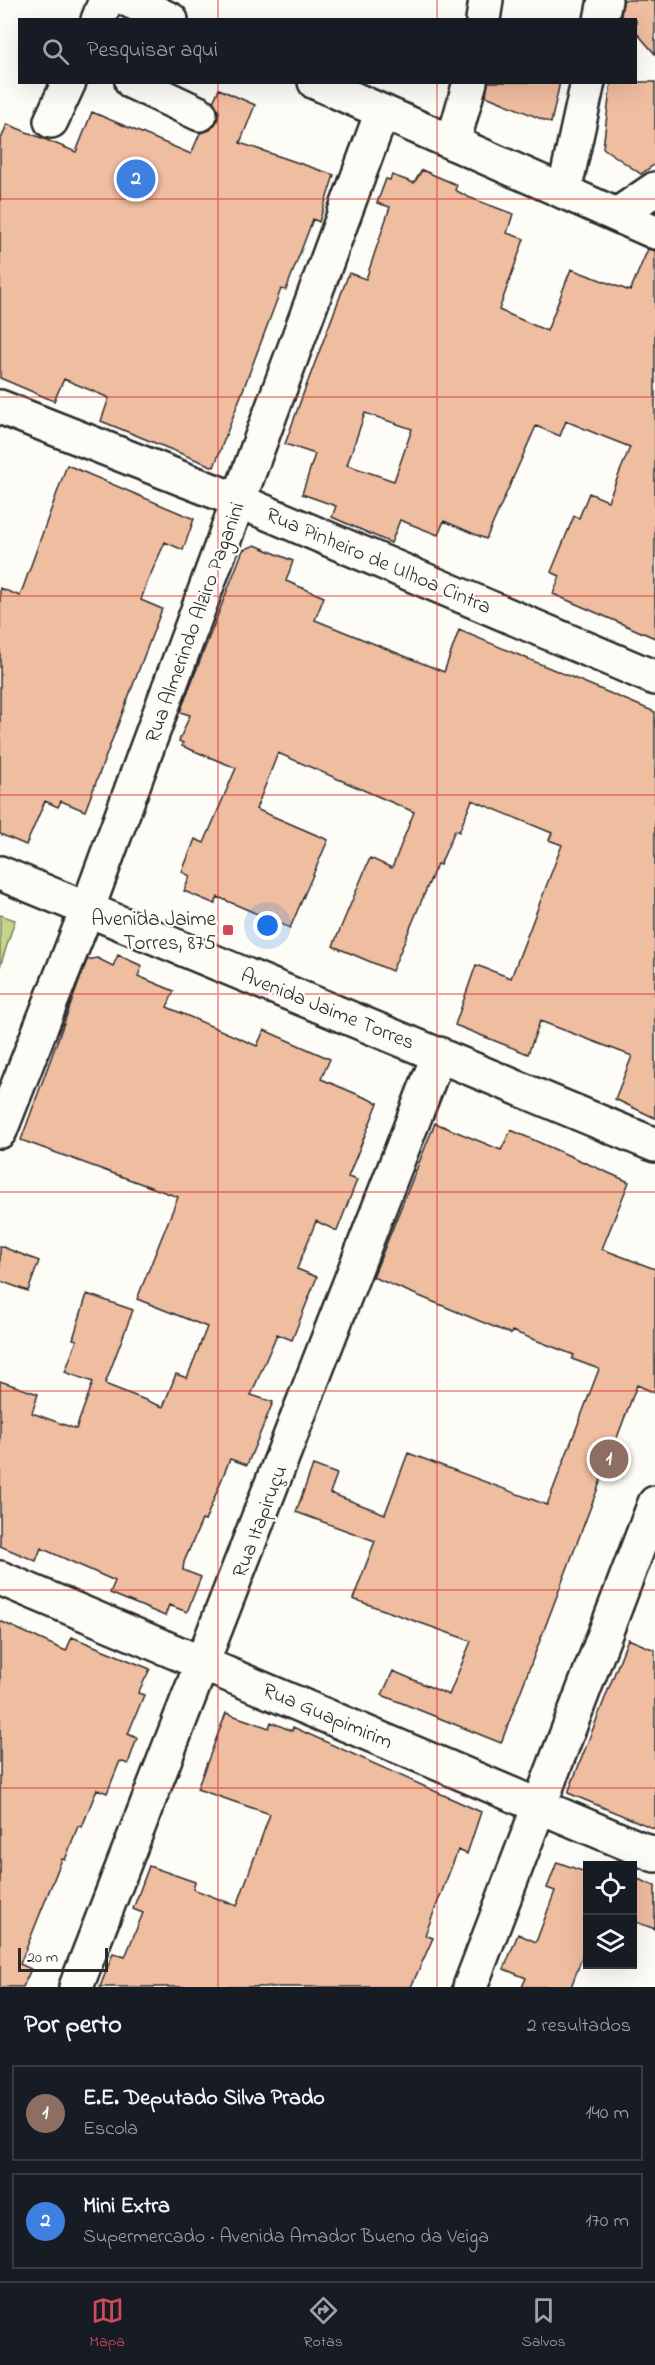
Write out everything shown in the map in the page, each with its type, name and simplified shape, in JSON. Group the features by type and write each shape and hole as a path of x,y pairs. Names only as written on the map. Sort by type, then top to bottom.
{"street":[{"path":"99,18 106,0"},
{"path":"128,0 167,18"},
{"path":"483,18 486,0"},
{"path":"601,18 605,0"},
{"path":"51,121 68,84"},
{"path":"136,84 200,114"},
{"path":"319,84 655,232"},
{"path":"453,143 469,84"},
{"path":"564,192 588,84"},
{"name":"Rua Almerindo Alziro Paganini","path":"0,1131 87,910 382,112"},
{"path":"617,215 655,189"},
{"name":"Rua Pinheiro de Ulhoa Cintra","path":"0,407 239,501 655,678"},
{"name":"Avenida Jaime Torres","path":"0,873 655,1144"},
{"name":"Rua Itapiruçu","path":"76,1987 439,1054"},
{"path":"470,1987 655,1503"},
{"name":"Rua Guapimirim","path":"0,1578 204,1662 655,1855"}],"green space":[{"path":"0,915 15,920 0,967"}],"building":[{"path":"623,0 655,0 655,54 637,33 637,18 621,16"},
{"path":"655,82 655,164 641,174 603,148 611,84"},
{"path":"488,84 560,84 551,123 486,96"},
{"path":"219,89 255,105 240,143 334,175 319,222 313,219 286,290 281,289 214,467 101,421 109,398 64,379 54,401 0,378 0,142 7,124 76,152 92,112 191,154 200,133 210,130 217,121 219,112 213,102"},
{"path":"422,170 457,185 455,190 468,197 513,214 507,233 524,239 499,310 547,331 571,269 630,291 648,249 655,250 655,638 553,594 560,576 551,572 574,516 579,518 589,493 608,501 630,447 566,421 560,436 536,426 486,539 444,521 438,535 400,520 391,543 332,517 336,506 302,494 315,454 285,444 349,273 366,279 390,207 377,203 386,179 390,180 392,175 414,183","holes":["365,413 412,429 394,481 347,465"]},
{"path":"67,465 194,519 183,550 165,542 146,585 141,600 162,609 85,811 61,801 58,807 45,801 26,845 0,834 0,588 20,596"},
{"path":"255,545 293,561 286,581 324,597 315,620 444,672 459,630 655,712 655,1118 615,1099 632,1056 540,1021 528,1054 455,1025 476,965 511,978 562,845 549,840 552,833 472,800 459,832 455,830 440,865 437,864 392,971 333,946 370,858 392,868 414,812 278,753 256,809 328,840 290,928 218,897 215,904 184,891 190,876 182,872 195,839 204,843 236,768 182,746 183,743 179,741 190,715 180,712 243,550"},
{"path":"118,955 142,966 138,976 174,991 167,1007 257,1046 264,1030 330,1059 321,1079 378,1103 348,1177 357,1180 337,1231 316,1221 297,1269 317,1277 292,1340 277,1334 251,1395 273,1402 247,1465 230,1459 205,1521 202,1520 184,1562 183,1570 201,1577 187,1612 169,1605 165,1616 110,1593 115,1581 41,1548 36,1561 0,1546 0,1381 38,1394 32,1413 76,1429 93,1382 65,1372 77,1340 73,1339 87,1294 133,1310 105,1384 163,1407 176,1374 187,1378 207,1327 137,1299 178,1197 21,1140 87,960 97,958 113,966"},
{"path":"435,1123 501,1150 511,1130 629,1182 602,1249 655,1269 655,1393 637,1385 501,1743 382,1695 393,1671 449,1695 471,1641 353,1599 375,1541 296,1512 313,1465 337,1474 330,1493 385,1514 408,1453 547,1505 599,1369 572,1359 574,1355 512,1331 511,1334 373,1277"},
{"path":"0,1246 39,1261 28,1291 0,1281"},
{"path":"0,1621 66,1651 72,1637 150,1669 138,1693 144,1695 128,1734 137,1738 128,1764 120,1761 107,1793 97,1789 82,1827 78,1826 65,1860 62,1859 20,1964 31,1969 23,1987 0,1987"},
{"path":"628,1639 655,1650 655,1829 568,1793"},
{"path":"226,1713 269,1728 271,1722 292,1731 293,1727 481,1812 467,1854 458,1850 425,1935 433,1938 411,1987 100,1987 113,1953 125,1957 143,1913 133,1909 149,1866 195,1882 193,1889 237,1906 270,1814 197,1789"},
{"path":"557,1862 583,1871 583,1955 571,1987 522,1987 526,1978 504,1969 518,1934 536,1942 555,1891 547,1888"},
{"path":"637,1879 655,1886 655,1929 637,1922"}],"place":[{"name":"Mini Extra","path":"136,179"},
{"name":"Avenida Jaime Torres, 875","path":"228,930"},
{"name":"E.E. Deputado Silva Prado","path":"609,1459"}]}
